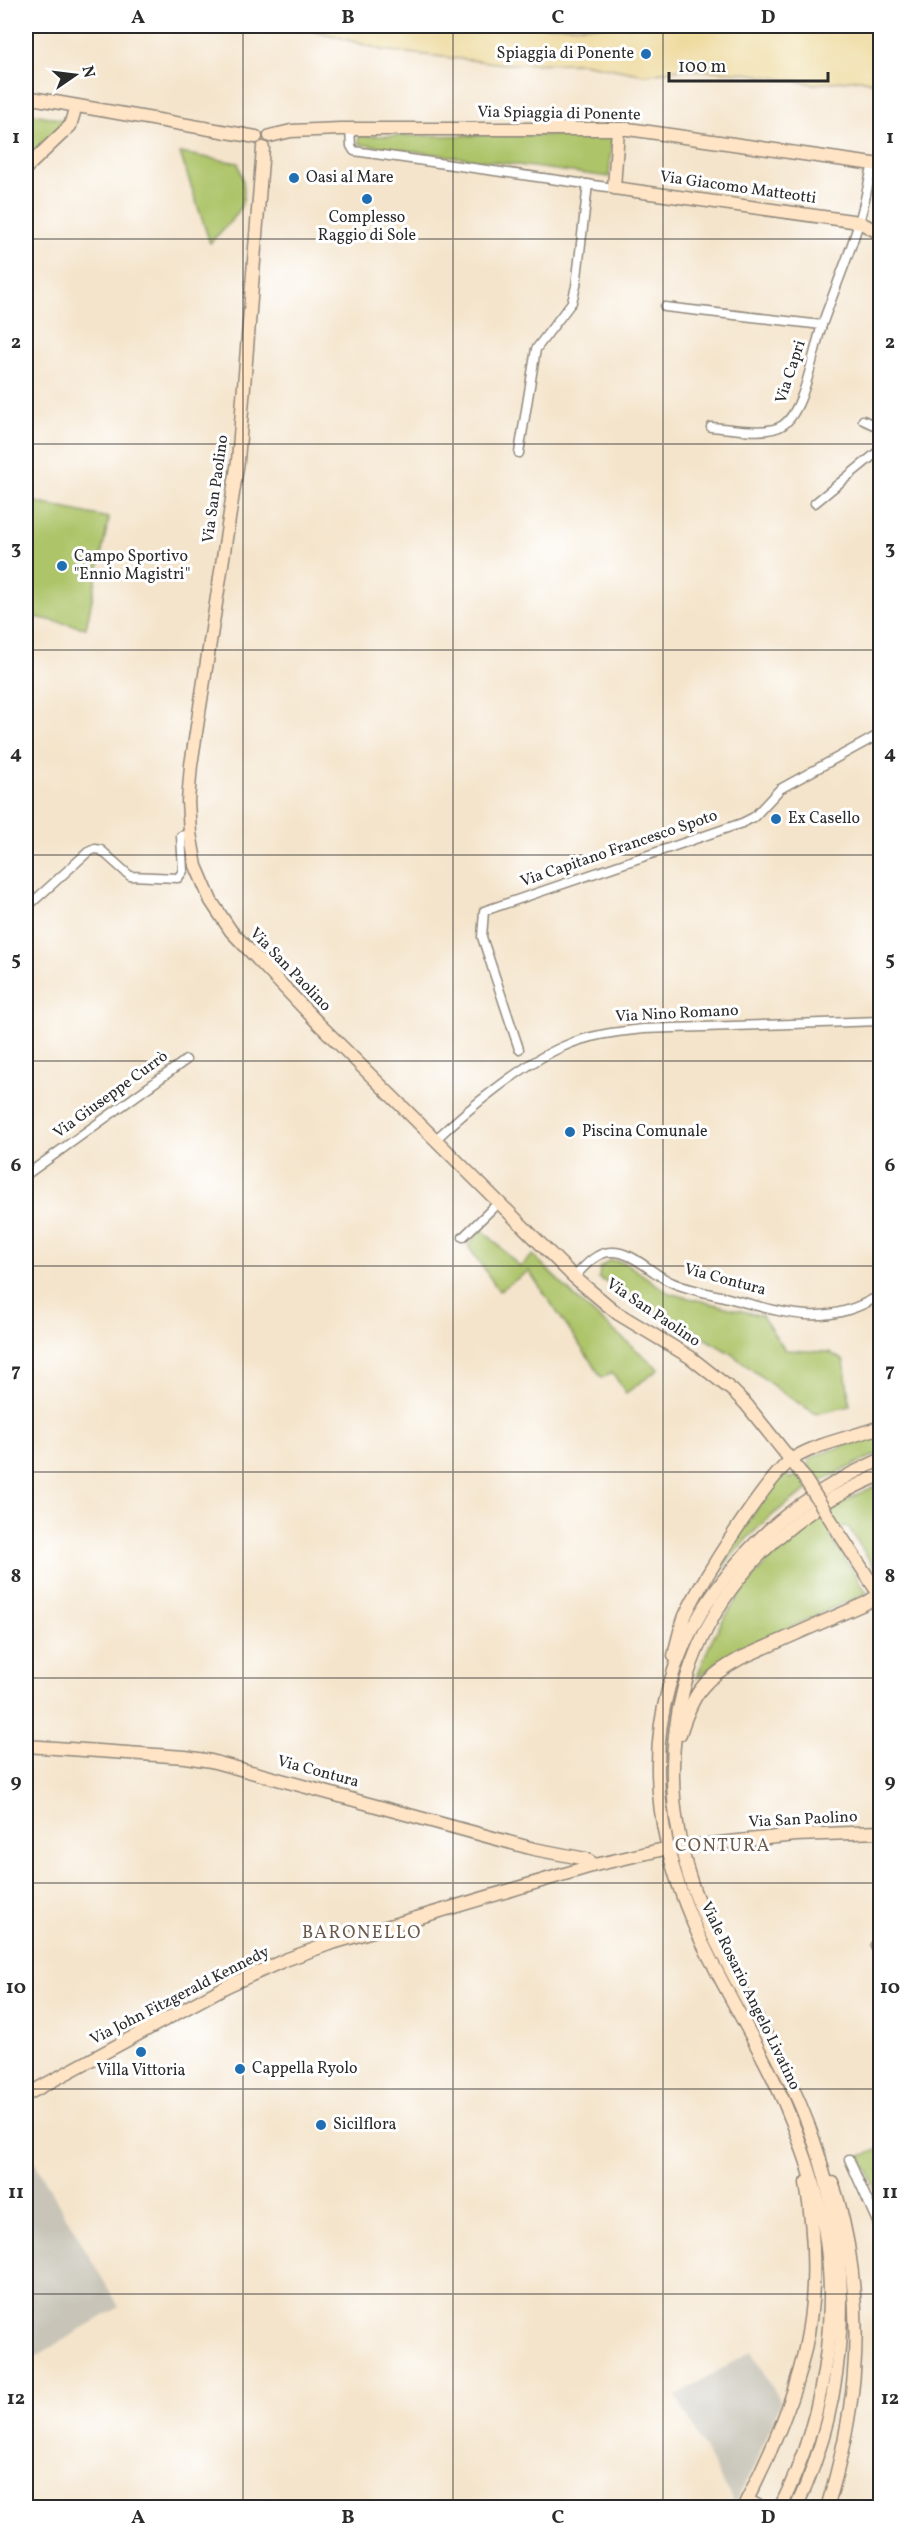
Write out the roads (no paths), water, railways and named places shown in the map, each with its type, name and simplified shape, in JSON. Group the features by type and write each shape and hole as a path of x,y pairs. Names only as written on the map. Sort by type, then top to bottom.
{"street":[{"path":"26,97 260,142"},
{"path":"26,168 70,126 76,106"},
{"name":"Via Giacomo Matteotti","path":"350,129 351,146 354,152 860,222 880,233"},
{"path":"614,188 618,129"},
{"name":"Via Spiaggia di Ponente","path":"260,142 270,144 270,136 291,131 618,129 877,164"},
{"name":"Via San Paolino","path":"260,142 238,461 190,765 188,801 190,833 196,866 211,901 231,931 318,1023 574,1277 617,1313 690,1358 719,1379 746,1404 792,1459 880,1595"},
{"name":"Via Capri","path":"711,427 766,431 777,429 786,423 795,412 813,364 814,349 822,325 860,222 877,164"},
{"path":"519,453 536,349 572,302 588,184"},
{"name":"Via Capri","path":"665,307 822,325"},
{"path":"863,420 880,428"},
{"path":"815,503 880,450"},
{"name":"Via Capitano Francesco Spoto","path":"519,1049 482,937 484,911 742,823 754,817 780,789 880,734"},
{"path":"26,908 88,852 95,849 101,850 130,876 178,878 183,871 181,836 190,833"},
{"name":"Via Nino Romano","path":"436,1139 525,1068 563,1047 606,1033 643,1029 880,1021"},
{"name":"Via Giuseppe Currò","path":"26,1175 186,1060"},
{"path":"463,1238 499,1202"},
{"name":"Via Contura","path":"574,1277 598,1255 613,1251 628,1257 670,1282 801,1316 836,1315 852,1311 880,1295"},
{"path":"667,1688 676,1645 686,1614 770,1482 792,1459 806,1452 880,1427"},
{"name":"Viale Rosario Angelo Livatino","path":"780,2508 805,2446 819,2398 827,2348 830,2306 828,2267 816,2192 799,2143 773,2077 694,1924 673,1867 664,1832 656,1765 658,1730 667,1688 697,1620 747,1549 786,1514 812,1496 840,1479 880,1461"},
{"name":"Viale Rosario Angelo Livatino","path":"796,2508 832,2400 842,2306 835,2231 813,2137 784,2072 705,1918 685,1864 677,1829 672,1764 681,1693 702,1640 725,1599 757,1558 794,1525 819,1506 880,1475"},
{"path":"672,1764 686,1713 694,1697 710,1677 741,1658 880,1595"},
{"name":"Via Contura","path":"26,1746 185,1757 211,1761 534,1849 586,1859 595,1865"},
{"name":"Via San Paolino","path":"691,1846 796,1835 880,1832"},
{"path":"595,1865 660,1850"},
{"name":"Via John Fitzgerald Kennedy","path":"26,2095 227,1986 285,1960 329,1944 595,1865"},
{"path":"880,1939 875,1945 880,1959"},
{"path":"813,2137 837,2198 851,2265 856,2306 857,2352 852,2404 842,2458 827,2508"},
{"path":"762,2508 745,2504 794,2393 810,2325 815,2268 808,2193 799,2143"},
{"path":"849,2159 880,2225"}],"place":[{"name":"Spiaggia di Ponente","path":"646,54"},
{"name":"Oasi al Mare","path":"294,178"},
{"name":"Complesso Raggio di Sole","path":"367,199"},
{"name":"Campo Sportivo \"Ennio Magistri\"","path":"62,566"},
{"name":"Ex Casello","path":"776,819"},
{"name":"Piscina Comunale","path":"570,1132"},
{"name":"Villa Vittoria","path":"141,2052"},
{"name":"Cappella Ryolo","path":"240,2069"},
{"name":"Sicilflora","path":"321,2125"}],"district":[{"name":"CONTURA","path":"723,1846"},
{"name":"BARONELLO","path":"362,1933"}]}
